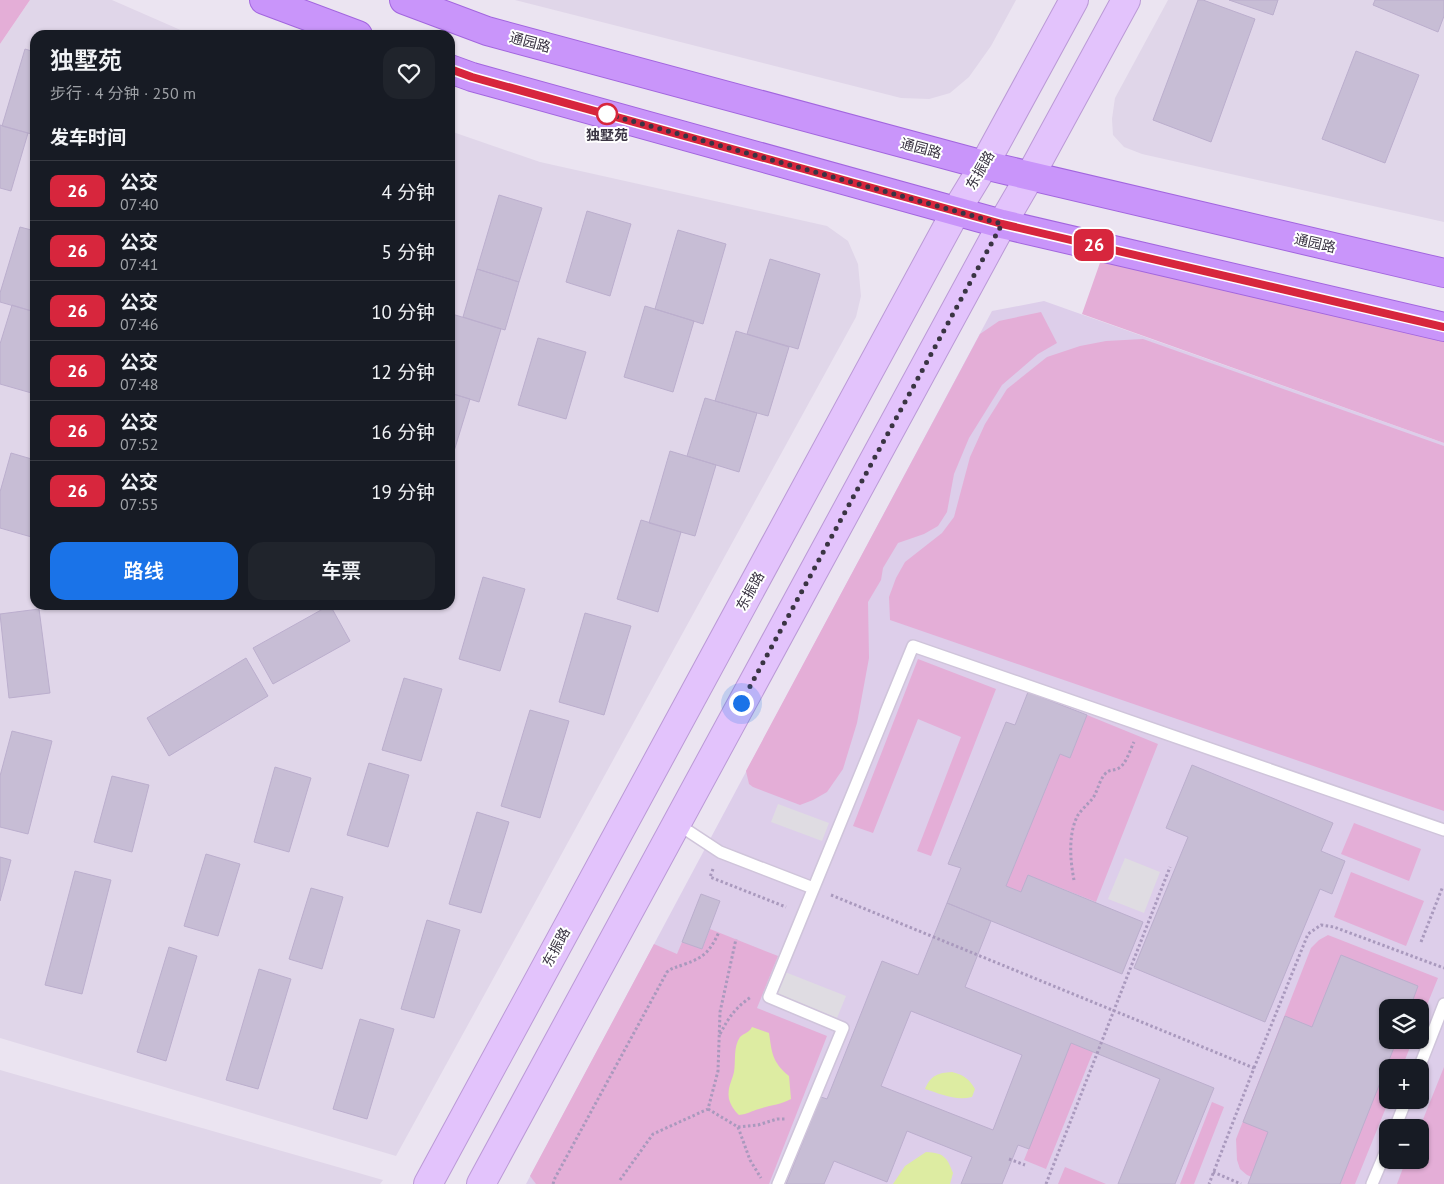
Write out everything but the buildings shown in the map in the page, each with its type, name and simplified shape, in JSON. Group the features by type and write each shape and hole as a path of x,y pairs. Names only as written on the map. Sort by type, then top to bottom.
{"main road":[{"path":"264,0 345,30"},
{"name":"通园路","path":"404,0 487,31 984,165 1444,273"},
{"name":"东振路","path":"428,1184 956,211 984,165 1074,0"},
{"path":"481,1184 1002,224 1126,0"},
{"path":"455,71 1002,224 1444,327"}],"lane":[{"path":"778,1184 843,1028 769,997 914,646 1444,830"},
{"path":"676,823 720,852 813,888"},
{"path":"1423,1059 1444,1004"},
{"path":"1372,1184 1379,1167"}],"path":[{"path":"1074,880 1071,866 1072,836 1076,818 1093,797 1101,778 1107,771 1119,768 1126,759 1142,725"},
{"path":"720,852 710,877 803,914"},
{"path":"1046,1184 1170,867"},
{"path":"1421,942 1443,886"},
{"path":"813,888 1254,1068"},
{"path":"1209,1184 1308,934 1320,925 1334,927 1444,968"},
{"path":"553,1184 667,972 673,967 700,958 711,949 719,932"},
{"path":"708,1109 718,1071 720,1012 736,940"},
{"path":"719,1036 737,1006 752,996"},
{"path":"708,1109 738,1127 758,1125 777,1119 793,1118 805,1120"},
{"path":"620,1180 653,1134 708,1109"},
{"path":"738,1127 756,1173 767,1184"},
{"path":"1009,1159 1025,1165"},
{"path":"1213,1172 1241,1184"}],"shaded area":[{"path":"0,0 30,0 0,44"},
{"path":"30,0 112,0 181,30 30,30 30,610 455,610 455,133 540,162 827,226 848,241 858,264 861,296 856,317 396,1156 0,1038 0,44"},
{"path":"515,0 1016,0 991,46 969,77 950,93 929,99 901,98"},
{"path":"1168,0 1444,0 1444,222 1142,154 1124,147 1113,135 1112,119 1115,98"},
{"path":"1102,257 1444,338 1444,443 1082,314"},
{"path":"1044,301 1444,443 1444,1184 526,1184 992,311"},
{"path":"1041,312 1057,343 1038,354 1002,385 969,438 954,474 947,512 938,526 924,534 898,543 883,568 881,580 868,602 869,658 857,723 843,769 827,792 800,805 753,787 749,784 746,771 980,334 999,321"},
{"path":"1143,339 1444,446 1444,811 890,620 889,597 896,578 905,562 942,533 954,517 970,457 985,424 1007,389 1047,357 1080,346 1106,341"},
{"path":"918,659 996,689 931,856 917,851 961,737 918,719 873,833 853,826"},
{"path":"1087,715 1158,744 1096,902 1028,875 1021,892 1006,886 1060,754 1070,758"},
{"path":"778,804 829,823 822,841 771,822"},
{"path":"1354,823 1421,849 1409,881 1341,854"},
{"path":"1125,858 1160,872 1144,913 1108,899"},
{"path":"1351,872 1424,901 1406,946 1334,917"},
{"path":"710,929 778,956 757,1008 827,1036 769,1184 536,1184 530,1176 654,944 677,954 682,942 702,949"},
{"path":"1328,935 1438,978 1429,1000 1379,999 1379,1049 1409,1049 1405,1059 1379,1059 1379,1109 1385,1109 1381,1119 1379,1119 1379,1125 1355,1184 1269,1184 1247,1175 1240,1169 1237,1160 1236,1139 1311,948"},
{"path":"785,972 846,996 837,1018 776,993"},
{"path":"752,1027 769,1033 776,1062 789,1076 791,1099 739,1115 731,1104 729,1091 734,1072 738,1041"},
{"path":"1071,1043 1093,1052 1046,1169 1024,1160"},
{"path":"1444,1067 1444,1184 1397,1184 1403,1169 1429,1169 1429,1119 1423,1119 1427,1109 1429,1109 1429,1104"},
{"path":"0,1070 383,1180 380,1184 0,1184"},
{"path":"952,1072 963,1076 971,1083 975,1089 972,1097 954,1098 925,1089 932,1078 943,1073"},
{"path":"1212,1102 1224,1107 1194,1184 1180,1184"},
{"path":"926,1152 937,1153 947,1160 953,1173 950,1184 893,1184 905,1166"},
{"path":"1065,1167 1106,1184 1058,1184"}],"bus line":[{"name":"26","path":"455,71 1002,224 1444,327"}],"place":[{"name":"独墅苑","path":"607,114"}],"route":[{"path":"607,114 603,113 1002,224 741,703"}]}
